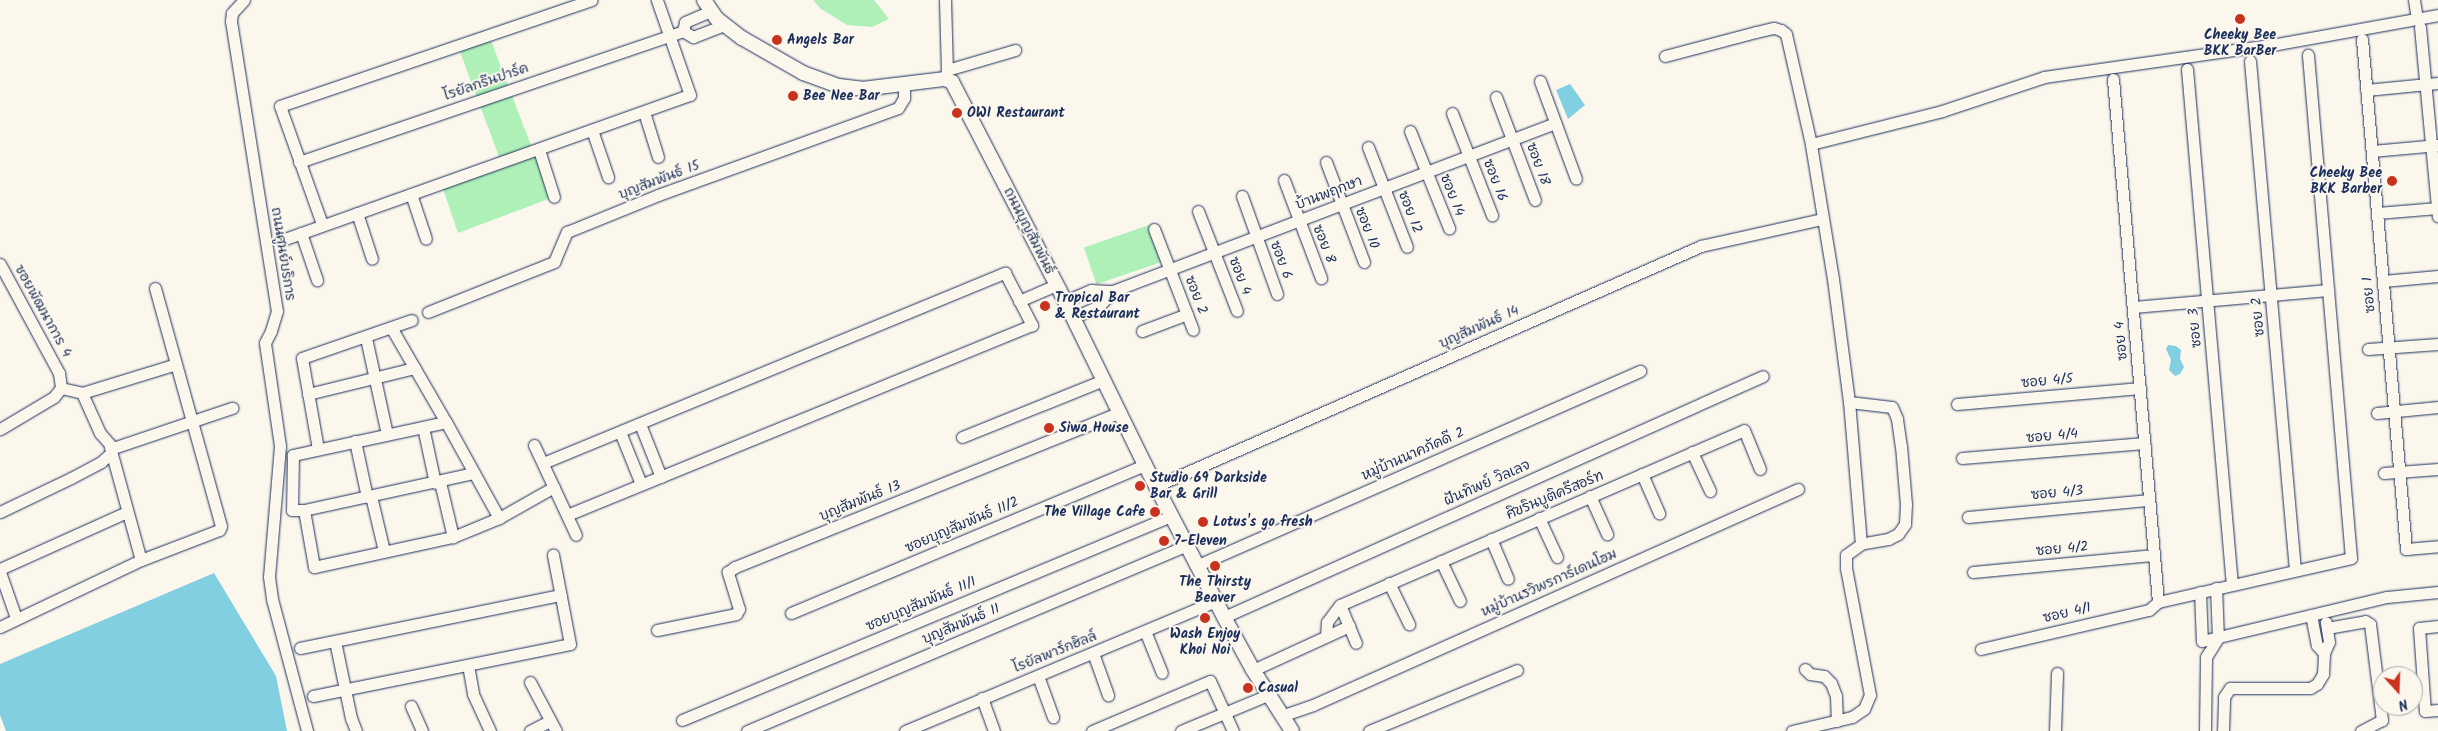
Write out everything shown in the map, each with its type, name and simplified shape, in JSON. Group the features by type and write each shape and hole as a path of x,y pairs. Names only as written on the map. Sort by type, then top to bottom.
{"street":[{"name":"ถนนศูนย์บริการ","path":"244,0 232,13 231,21 277,311 265,342 280,446 269,578 272,598 283,633 306,731"},
{"path":"322,224 280,106 591,0"},
{"path":"282,240 322,224 539,150 690,95 657,0"},
{"path":"945,0 946,74"},
{"path":"2377,213 2438,210 2435,145 2419,23 2414,0"},
{"path":"707,6 724,25 804,73 839,86 862,89 904,86 946,74 1015,50"},
{"name":"โรยัลกรีนปาร์ค","path":"683,31 686,22 707,6"},
{"path":"1811,144 1942,111 2044,77 2419,23 2438,15"},
{"name":"โรยัลกรีนปาร์ค","path":"683,31 693,37 724,25"},
{"path":"1665,56 1774,28 1781,30 1788,42 1811,144 1833,279 1849,402 1861,544"},
{"name":"โรยัลกรีนปาร์ค","path":"299,162 683,31"},
{"name":"ซอย 1","path":"2362,39 2406,549 2438,546"},
{"path":"2133,307 2328,290 2308,55"},
{"name":"ซอย 2","path":"2250,62 2295,570"},
{"name":"ซอย 3","path":"2187,69 2232,585"},
{"name":"ถนนบุญสัมพันธ์","path":"946,74 958,91 1065,301 1145,465 1224,617 1253,670 1292,731"},
{"name":"ซอย 4","path":"2113,79 2158,602"},
{"path":"1540,81 1576,179"},
{"path":"2366,90 2438,83"},
{"name":"บุญสัมพันธ์ 15","path":"428,312 554,262 567,232 658,195 898,108 904,98 904,86"},
{"name":"ซอย 18","path":"1496,97 1535,200"},
{"path":"644,112 658,157"},
{"name":"ซอย 16","path":"1452,112 1492,215"},
{"name":"บ้านพฤกษา","path":"1065,301 1091,290 1113,291 1555,123"},
{"path":"592,130 608,177"},
{"name":"ซอย 14","path":"1410,131 1449,228"},
{"path":"2372,151 2435,145"},
{"name":"ซอย 12","path":"1368,147 1407,246"},
{"path":"539,150 554,197"},
{"name":"ซอย 10","path":"1326,162 1364,262"},
{"name":"ซอย 8","path":"1284,180 1321,278"},
{"path":"411,194 426,239"},
{"name":"ซอย 6","path":"1242,196 1277,294"},
{"path":"1198,211 1215,253"},
{"path":"357,213 372,259"},
{"name":"บุญสัมพันธ์ 14","path":"1156,486 1701,246 1822,219"},
{"path":"1154,229 1170,270"},
{"path":"301,233 317,280"},
{"name":"ซอย 4","path":"1215,253 1237,311"},
{"name":"ซอยพัฒนาการ 4","path":"0,264 59,373 61,388"},
{"name":"ซอย 2","path":"1170,270 1194,330"},
{"path":"543,463 1005,273 1032,326 567,515"},
{"path":"2383,281 2438,276"},
{"path":"1019,301 1056,285"},
{"path":"0,626 141,560 219,530 220,526 155,288"},
{"name":"ซอย 4/1","path":"1981,649 2149,610 2158,602 2351,558 2328,290"},
{"name":"บ้านพฤกษา","path":"1072,318 1099,306 1113,291"},
{"path":"1142,331 1187,314"},
{"path":"318,449 302,358 366,338 412,320"},
{"path":"392,329 499,518"},
{"path":"366,338 387,434"},
{"path":"2368,349 2438,344"},
{"path":"0,429 54,397 61,388 82,393 176,364"},
{"path":"308,394 415,368"},
{"name":"หมู่บ้านนาคภัคดี 2","path":"1198,565 1640,370"},
{"name":"ฝันทิพย์ วิลเลจ","path":"1224,617 1763,376"},
{"path":"962,437 1104,380"},
{"name":"ซอย 4/5","path":"1957,404 2140,388"},
{"path":"82,393 110,450 141,560"},
{"path":"1792,731 1852,717 1864,709 1870,695 1846,568 1846,555 1861,544 1888,539 1898,534 1905,524 1901,446 1897,419 1892,407 1849,402"},
{"path":"2377,413 2438,407"},
{"path":"0,512 101,462 110,450 232,408"},
{"name":"บุญสัมพันธ์ 13","path":"658,630 736,614 739,609 728,572 730,569 1120,412"},
{"path":"446,422 293,455 292,510 304,510 474,473"},
{"path":"640,424 661,477"},
{"path":"423,427 453,536"},
{"name":"ศิขรินบูติครีสอร์ท","path":"1340,605 1744,430 1760,469"},
{"path":"620,432 641,484"},
{"path":"355,441 384,552"},
{"name":"ซอย 4/4","path":"1962,458 2144,443"},
{"path":"534,445 576,535"},
{"path":"1692,452 1710,491"},
{"name":"ซอยบุญสัมพันธ์ 11/2","path":"791,613 1145,465"},
{"path":"2384,473 2438,469"},
{"path":"1642,474 1659,513"},
{"path":"304,510 314,567 453,536 499,518 554,487"},
{"name":"หมู่บ้านรวิพรการ์เดนโฮม","path":"1282,716 1313,705 1798,489"},
{"path":"1590,496 1607,534"},
{"name":"ซอย 4/3","path":"1968,516 2149,500"},
{"path":"16,618 0,571 128,512"},
{"name":"ซอยบุญสัมพันธ์ 11/1","path":"682,720 1171,516"},
{"path":"1539,518 1557,557"},
{"path":"1491,539 1508,579"},
{"name":"บุญสัมพันธ์ 11","path":"747,731 1187,545"},
{"path":"313,696 570,644 553,555"},
{"name":"ซอย 4/2","path":"1974,572 2154,555"},
{"path":"1441,561 1460,601"},
{"path":"1389,583 1409,624"},
{"path":"2205,731 2206,657 2218,638 2216,588"},
{"path":"2200,592 2202,641 2387,598 2438,592"},
{"path":"300,648 561,595"},
{"name":"โรยัลพาร์กฮิลล์","path":"905,731 924,727 982,698 1216,601"},
{"path":"1326,636 1326,622 1340,605 1356,643"},
{"path":"2223,731 2224,697 2230,688 2310,688 2317,684 2323,674 2324,653 2329,642 2324,612"},
{"path":"2311,615 2317,645 2324,653"},
{"path":"2327,628 2365,620 2370,624 2382,720 2361,731"},
{"path":"1253,670 1350,626"},
{"path":"2438,626 2419,628 2425,711 2438,710"},
{"path":"1145,631 1162,673"},
{"path":"335,641 351,718 356,731"},
{"path":"1092,653 1108,695"},
{"path":"468,665 474,694 490,731"},
{"path":"1805,669 1810,674 1824,676 1831,683 1836,696 1837,721"},
{"path":"1370,731 1517,670"},
{"path":"2055,731 2057,673"},
{"path":"1038,676 1053,717"},
{"path":"1092,731 1210,681 1233,731"},
{"path":"530,682 553,726 530,731"},
{"path":"1181,731 1268,695"},
{"path":"982,698 994,731"},
{"path":"411,706 422,731"}],"green space":[{"path":"813,0 874,0 889,19 872,27 847,25 821,9"},
{"path":"490,38 551,198 458,233 442,186 502,165 459,49"},
{"path":"1149,225 1162,262 1096,284 1084,247"}],"water":[{"path":"1570,84 1585,105 1568,119 1556,90"},
{"path":"2168,345 2176,346 2181,350 2180,359 2184,367 2180,374 2175,376 2169,370 2171,360 2166,349"},
{"path":"214,573 276,676 287,731 6,731 0,715 0,664"}],"place":[{"name":"Cheeky Bee BKK BarBer","path":"2240,19"},
{"name":"Angels Bar","path":"777,40"},
{"name":"Bee Nee Bar","path":"793,96"},
{"name":"OWI Restaurant","path":"957,113"},
{"name":"Cheeky Bee BKK Barber","path":"2392,181"},
{"name":"Tropical Bar & Restaurant","path":"1045,306"},
{"name":"Siwa House","path":"1049,428"},
{"name":"Studio 69 Darkside Bar & Grill","path":"1140,486"},
{"name":"The Village Cafe","path":"1155,512"},
{"name":"Lotus's go fresh","path":"1203,522"},
{"name":"7-Eleven","path":"1164,541"},
{"name":"The Thirsty Beaver","path":"1215,566"},
{"name":"Wash Enjoy Khoi Noi","path":"1205,618"},
{"name":"Casual","path":"1248,688"}]}
